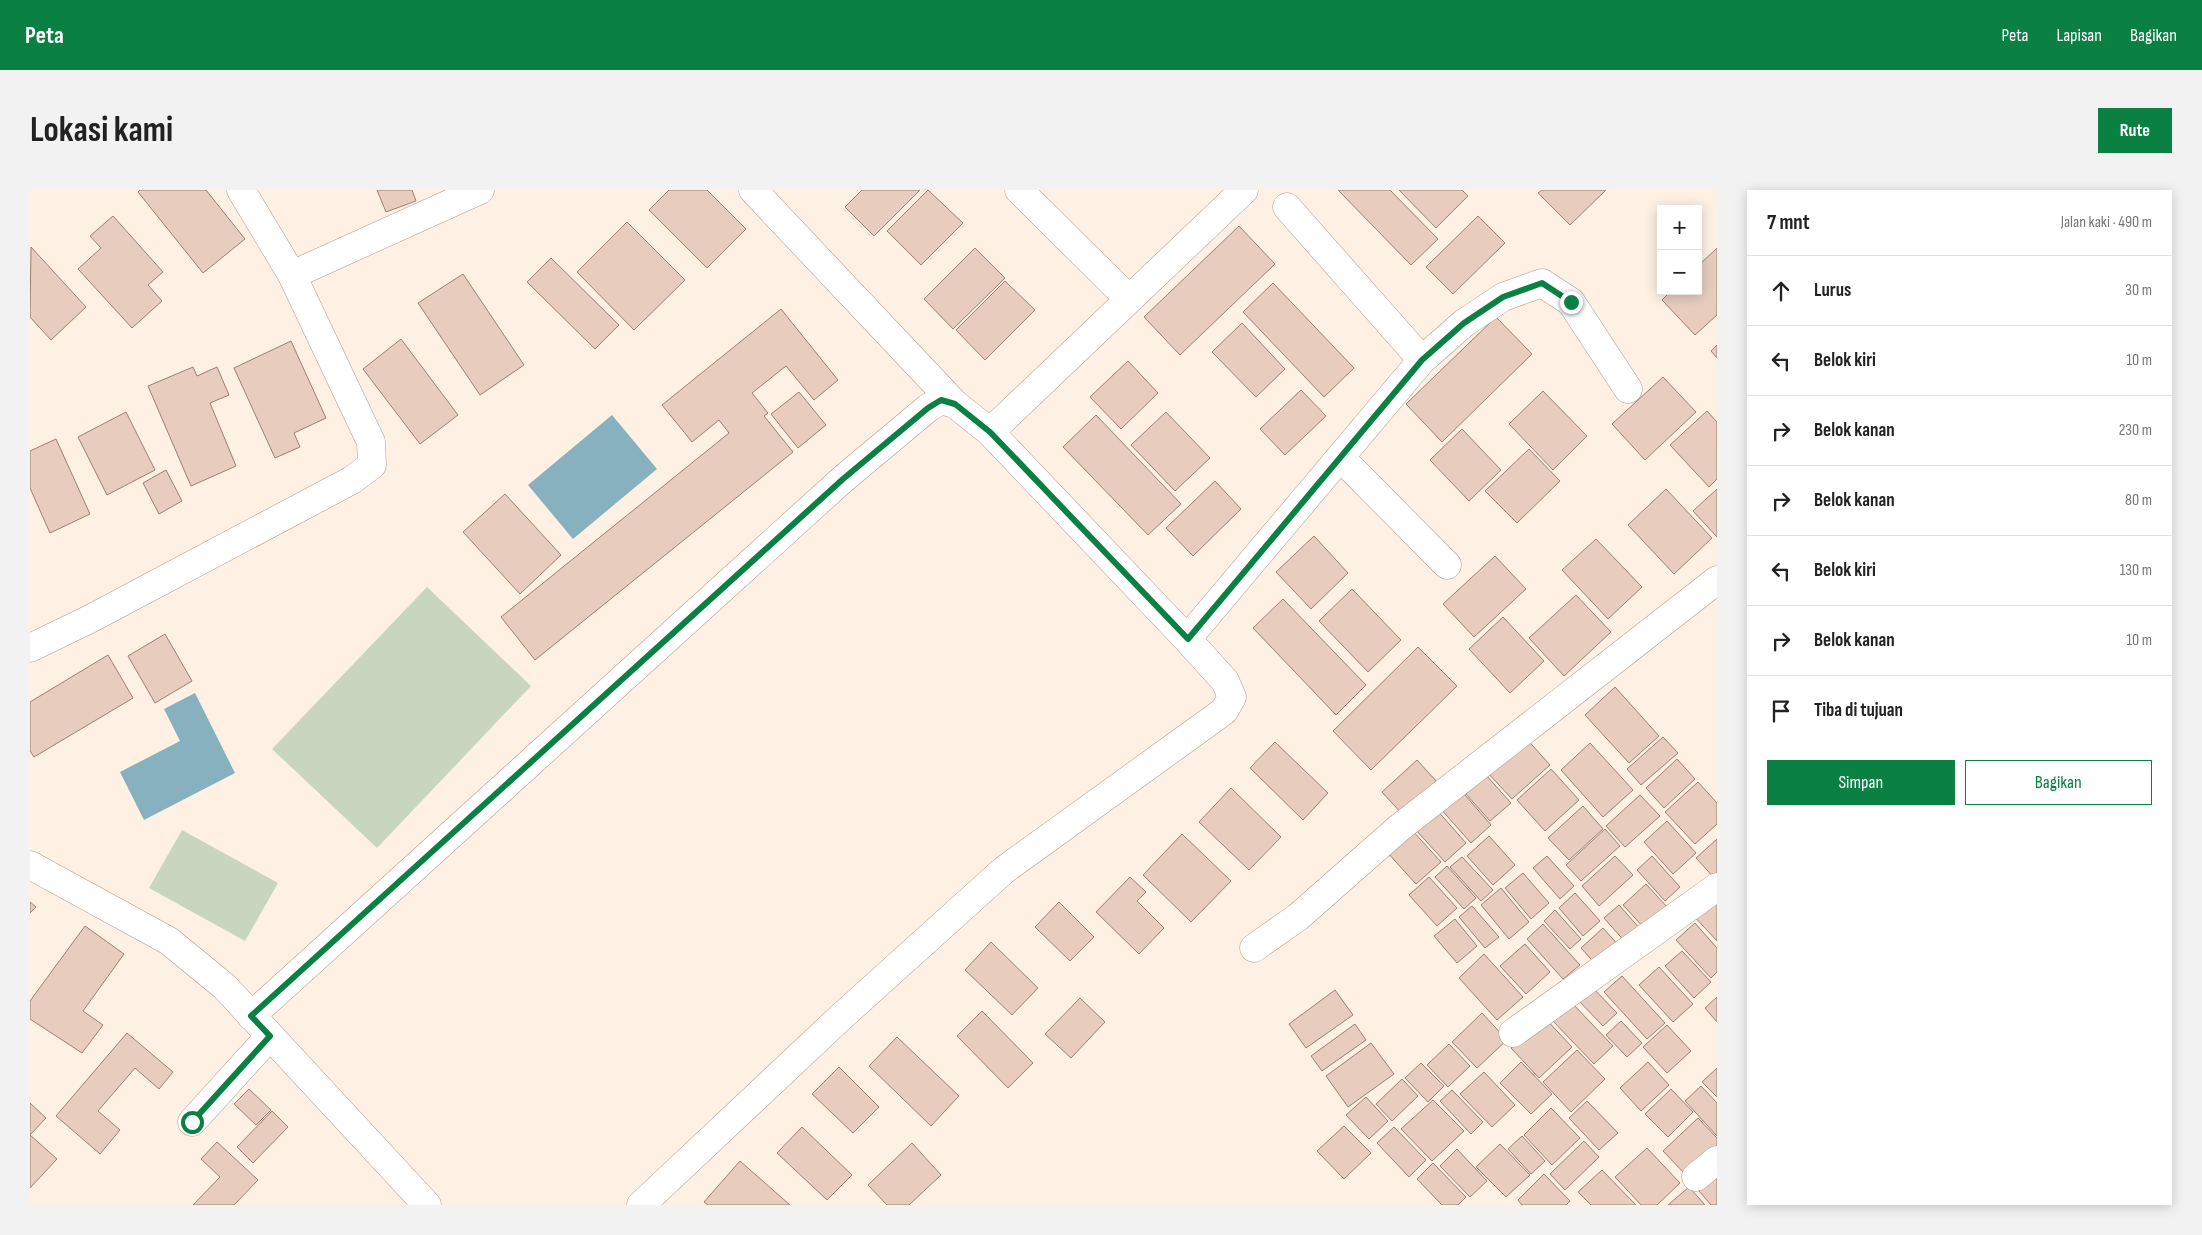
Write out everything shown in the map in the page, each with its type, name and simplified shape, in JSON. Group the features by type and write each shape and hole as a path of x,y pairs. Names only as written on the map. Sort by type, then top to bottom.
{"street":[{"path":"30,648 90,619 352,480 372,465 371,442 292,275 240,190"},
{"path":"292,275 480,190"},
{"path":"641,1205 841,1017 1004,870 1224,711 1232,697 1225,681 1188,639 990,432 955,404 753,190"},
{"path":"1020,190 1128,300"},
{"path":"990,432 1244,190"},
{"path":"1287,207 1422,360"},
{"path":"1188,639 1422,360 1464,323 1503,297 1542,283 1571,302 1628,389"},
{"path":"251,1016 843,479 928,408 941,400 955,404"},
{"path":"1340,457 1448,565"},
{"path":"1254,948 1298,917 1399,828 1717,580"},
{"path":"30,865 169,941 225,987 427,1205"},
{"path":"1513,1033 1717,886"},
{"path":"192,1122 270,1036"},
{"path":"1696,1178 1717,1160"}],"green space":[{"path":"427,587 531,686 377,848 272,749"},
{"path":"182,830 278,883 245,941 149,888"}],"water":[{"path":"612,415 657,469 573,539 528,485"},
{"path":"195,693 235,773 144,820 120,772 180,741 164,709"}],"building":[{"path":"140,190 206,190 245,239 203,273 138,192"},
{"path":"377,190 412,190 416,201 386,212"},
{"path":"669,190 707,190 746,229 707,268 649,210"},
{"path":"862,190 920,190 874,236 845,207"},
{"path":"928,190 963,223 921,265 887,231"},
{"path":"1338,190 1390,190 1438,239 1411,265"},
{"path":"1399,190 1462,190 1468,196 1436,228"},
{"path":"1542,190 1606,190 1570,225 1538,193"},
{"path":"113,216 163,272 148,285 162,301 132,328 78,269 101,248 90,236"},
{"path":"1478,216 1505,243 1453,294 1426,267"},
{"path":"627,222 685,280 634,330 577,272"},
{"path":"1239,226 1275,264 1180,355 1144,317"},
{"path":"31,247 86,307 51,340 30,317"},
{"path":"975,248 1005,278 953,329 924,299"},
{"path":"1717,248 1717,315 1695,335 1662,300 1667,295 1702,295 1702,262"},
{"path":"551,258 619,325 595,349 527,282"},
{"path":"463,274 524,365 480,395 418,303"},
{"path":"1005,281 1035,310 985,360 956,330"},
{"path":"1273,283 1354,368 1324,397 1243,312"},
{"path":"781,309 838,380 814,400 786,366 752,393 768,413 764,416 793,452 535,660 501,617 729,433 719,420 692,442 662,405"},
{"path":"1496,317 1532,354 1442,442 1406,404"},
{"path":"1242,323 1285,369 1256,397 1212,352"},
{"path":"401,339 458,415 420,444 363,369"},
{"path":"291,341 326,418 294,433 300,447 275,458 234,368"},
{"path":"1717,345 1717,358 1711,351"},
{"path":"1128,361 1158,393 1121,429 1090,397"},
{"path":"193,367 197,376 217,367 229,395 210,403 236,466 191,486 148,386"},
{"path":"1663,377 1696,412 1645,460 1612,424"},
{"path":"1301,390 1326,416 1285,455 1260,429"},
{"path":"1543,391 1587,436 1553,470 1509,424"},
{"path":"799,392 826,425 798,448 771,414"},
{"path":"1707,411 1717,422 1717,479 1709,487 1670,445"},
{"path":"126,412 155,470 107,495 78,437"},
{"path":"1166,412 1210,458 1175,491 1131,445"},
{"path":"1096,415 1181,504 1148,535 1063,447"},
{"path":"1462,429 1501,470 1469,501 1430,460"},
{"path":"56,439 90,514 50,533 30,488 30,451"},
{"path":"1529,449 1560,481 1517,523 1485,491"},
{"path":"166,470 182,501 159,514 143,483"},
{"path":"1215,481 1241,509 1193,556 1166,528"},
{"path":"1666,489 1712,538 1674,574 1628,525"},
{"path":"1717,489 1717,537 1693,511"},
{"path":"505,494 561,555 520,594 463,532"},
{"path":"1314,536 1348,573 1311,609 1276,572"},
{"path":"1596,539 1642,587 1608,619 1562,570"},
{"path":"1495,556 1526,589 1474,637 1443,604"},
{"path":"1352,589 1401,640 1368,672 1319,621"},
{"path":"1576,595 1611,632 1564,676 1529,638"},
{"path":"1283,599 1366,685 1336,715 1253,628"},
{"path":"1503,617 1544,661 1510,693 1469,649"},
{"path":"165,634 192,681 155,703 128,656"},
{"path":"1418,647 1457,686 1371,770 1333,731"},
{"path":"108,655 133,698 34,757 30,751 30,702"},
{"path":"1615,687 1659,736 1629,763 1585,715"},
{"path":"1524,736 1550,765 1512,799 1486,771"},
{"path":"1663,737 1678,753 1641,785 1627,769"},
{"path":"1275,742 1328,793 1303,820 1250,768"},
{"path":"1590,743 1633,790 1603,817 1561,770"},
{"path":"1677,759 1695,779 1664,808 1646,788"},
{"path":"1417,760 1437,782 1402,814 1382,792"},
{"path":"1551,769 1579,800 1545,831 1517,800"},
{"path":"1486,775 1511,803 1490,821 1466,794"},
{"path":"1698,782 1717,803 1717,824 1695,844 1665,812"},
{"path":"1231,788 1281,837 1249,870 1199,822"},
{"path":"1459,788 1491,825 1471,843 1439,807"},
{"path":"1640,795 1660,816 1625,847 1606,826"},
{"path":"1583,806 1603,829 1569,860 1548,838"},
{"path":"1436,809 1466,843 1445,862 1415,829"},
{"path":"1667,821 1696,853 1673,874 1644,842"},
{"path":"1411,829 1441,862 1416,884 1386,851"},
{"path":"1605,829 1620,846 1581,881 1566,865"},
{"path":"1182,834 1231,881 1191,922 1143,875"},
{"path":"1489,836 1515,865 1493,885 1467,856"},
{"path":"1717,839 1717,881 1696,858"},
{"path":"1547,856 1574,886 1560,899 1533,868"},
{"path":"1615,856 1633,875 1599,906 1582,886"},
{"path":"1652,856 1680,887 1665,901 1637,870"},
{"path":"1462,857 1493,890 1481,901 1450,867"},
{"path":"1447,866 1476,898 1464,909 1435,877"},
{"path":"1523,873 1549,903 1531,919 1505,888"},
{"path":"1130,877 1146,892 1137,901 1164,928 1139,954 1096,912"},
{"path":"1429,877 1457,908 1437,926 1409,895"},
{"path":"1646,884 1668,908 1645,929 1623,905"},
{"path":"1501,888 1529,922 1509,939 1481,905"},
{"path":"1575,893 1600,921 1583,936 1559,908"},
{"path":"1717,894 1717,941 1690,912"},
{"path":"30,902 36,907 30,913"},
{"path":"1059,902 1094,937 1070,961 1035,927"},
{"path":"1619,905 1642,931 1627,944 1604,918"},
{"path":"1472,906 1499,937 1485,948 1459,917"},
{"path":"1555,910 1581,939 1570,949 1544,921"},
{"path":"1455,919 1477,946 1457,963 1434,936"},
{"path":"1695,923 1717,948 1717,972 1711,978 1676,940"},
{"path":"1543,924 1580,965 1563,979 1527,939"},
{"path":"85,926 124,954 83,1011 103,1025 82,1053 30,1019 30,1001"},
{"path":"1603,928 1621,948 1599,968 1581,948"},
{"path":"991,942 1038,988 1012,1015 965,970"},
{"path":"1525,944 1550,972 1526,994 1500,966"},
{"path":"1682,951 1711,982 1694,998 1665,966"},
{"path":"1484,954 1523,997 1497,1020 1459,978"},
{"path":"1659,967 1693,1004 1673,1022 1639,985"},
{"path":"1622,976 1665,1023 1647,1039 1604,992"},
{"path":"1590,985 1617,1013 1603,1026 1576,998"},
{"path":"1335,990 1353,1015 1306,1048 1289,1024"},
{"path":"1717,997 1717,1022 1705,1008"},
{"path":"1080,998 1105,1022 1071,1058 1045,1034"},
{"path":"1570,1001 1613,1046 1594,1064 1551,1019"},
{"path":"982,1011 1033,1063 1008,1088 957,1036"},
{"path":"1482,1013 1507,1040 1477,1068 1452,1042"},
{"path":"1544,1017 1572,1047 1539,1078 1511,1048"},
{"path":"1621,1021 1642,1043 1627,1057 1606,1035"},
{"path":"1355,1024 1366,1040 1322,1071 1311,1056"},
{"path":"1667,1025 1691,1051 1667,1073 1643,1047"},
{"path":"127,1033 173,1072 159,1089 135,1068 98,1111 120,1130 100,1154 56,1116"},
{"path":"897,1037 959,1096 931,1126 869,1066"},
{"path":"1371,1043 1394,1074 1348,1107 1326,1076"},
{"path":"1449,1044 1470,1066 1448,1087 1427,1065"},
{"path":"1577,1050 1605,1079 1571,1112 1543,1082"},
{"path":"1521,1062 1552,1094 1531,1114 1500,1083"},
{"path":"1648,1062 1669,1085 1641,1111 1620,1088"},
{"path":"1421,1063 1444,1086 1428,1102 1405,1078"},
{"path":"839,1067 879,1107 853,1133 812,1094"},
{"path":"1717,1068 1717,1097 1702,1082"},
{"path":"1484,1072 1515,1105 1492,1127 1460,1094"},
{"path":"1402,1079 1418,1096 1392,1121 1376,1104"},
{"path":"1701,1086 1717,1103 1717,1136 1685,1101"},
{"path":"249,1089 271,1110 256,1125 234,1104"},
{"path":"1671,1089 1693,1112 1668,1137 1645,1114"},
{"path":"1452,1090 1483,1122 1471,1134 1440,1101"},
{"path":"1366,1097 1388,1121 1369,1139 1346,1115"},
{"path":"1433,1100 1464,1131 1432,1161 1401,1129"},
{"path":"1587,1101 1618,1133 1599,1150 1569,1118"},
{"path":"30,1103 46,1118 30,1135"},
{"path":"1551,1108 1580,1138 1552,1165 1524,1135"},
{"path":"272,1111 288,1127 253,1163 237,1147"},
{"path":"1698,1118 1717,1138 1717,1148 1687,1176 1663,1151"},
{"path":"1344,1126 1371,1153 1344,1179 1317,1151"},
{"path":"802,1127 852,1175 827,1200 777,1153"},
{"path":"1394,1127 1426,1160 1409,1177 1377,1143"},
{"path":"30,1135 57,1159 30,1188"},
{"path":"1522,1136 1545,1161 1531,1174 1508,1149"},
{"path":"1584,1141 1599,1157 1565,1190 1550,1174"},
{"path":"217,1142 258,1180 234,1205 193,1205 220,1177 201,1159"},
{"path":"912,1143 941,1175 909,1205 887,1205 868,1185"},
{"path":"1500,1144 1530,1175 1506,1197 1476,1167"},
{"path":"1647,1148 1680,1183 1657,1205 1641,1205 1615,1177"},
{"path":"1457,1149 1487,1181 1470,1197 1440,1166"},
{"path":"740,1161 790,1205 708,1205 704,1202"},
{"path":"1433,1163 1466,1197 1458,1205 1442,1205 1417,1179"},
{"path":"1717,1169 1717,1205 1711,1205 1693,1184"},
{"path":"1602,1170 1636,1205 1591,1205 1578,1192"},
{"path":"1544,1174 1570,1201 1566,1205 1522,1205 1518,1200"},
{"path":"1689,1187 1705,1205 1668,1205"}],"route":[{"path":"192,1122 270,1036 251,1016 843,479 928,408 941,400 955,404 990,432 1188,639 1422,360 1464,323 1503,297 1542,283 1571,302"}]}
